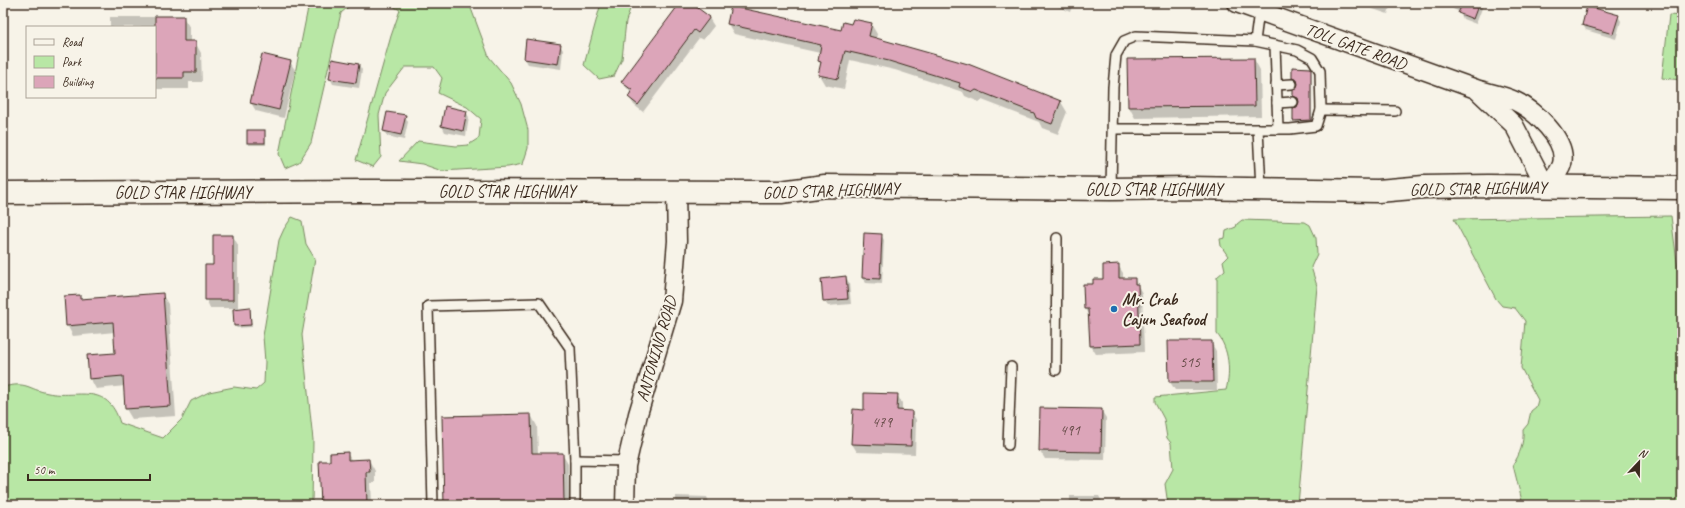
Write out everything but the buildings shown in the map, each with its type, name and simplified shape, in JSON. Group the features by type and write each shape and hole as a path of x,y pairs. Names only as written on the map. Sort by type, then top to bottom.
{"main road":[{"name":"GOLD STAR HIGHWAY","path":"3,193 356,191 781,192 825,186 1378,191 1432,187 1682,188"}],"street":[{"name":"TOLL GATE ROAD","path":"1236,3 1476,89 1514,100 1532,112 1553,132 1562,153 1562,165 1546,187 1514,125 1476,89"},
{"name":"ANTONINO ROAD","path":"625,505 627,461 638,414 672,301 677,241 676,192"}],"lane":[{"path":"1255,41 1260,11"},
{"path":"1111,189 1114,129 1113,87 1116,55 1124,41 1136,36 1255,41 1297,50 1312,58 1320,71 1316,84 1318,104 1316,126 1278,129 1114,129"},
{"path":"1275,46 1278,129"},
{"path":"1276,85 1292,84"},
{"path":"1277,103 1293,102"},
{"path":"1318,104 1395,111"},
{"path":"1258,129 1261,189"},
{"path":"1056,370 1057,238"},
{"path":"433,505 428,306 539,303 570,348 575,460 575,505"},
{"path":"1008,445 1011,367"},
{"path":"575,460 627,461"}],"green space":[{"path":"309,3 353,3 341,13 311,143 299,162 285,168 279,154"},
{"path":"387,3 469,3 489,57 511,83 521,104 528,130 528,148 523,164 508,167 442,171 422,164 399,161 418,141 456,146 468,145 479,138 481,119 467,107 438,93 442,78 434,67 405,67 385,93 379,115 381,157 373,167 356,160 391,36 400,10"},
{"path":"601,3 632,3 626,21 622,59 614,76 599,79 584,65"},
{"path":"1663,3 1682,3 1682,10"},
{"path":"1669,15 1682,16 1682,80 1662,78"},
{"path":"1671,216 1682,300 1682,505 1523,505 1513,465 1521,448 1523,430 1528,424 1531,411 1536,407 1538,400 1521,368 1525,321 1515,308 1502,306 1496,299 1454,219"},
{"path":"292,217 302,221 306,244 315,259 302,335 313,440 312,505 3,505 3,387 23,385 48,393 90,394 107,401 114,410 120,423 163,438 182,419 191,401 209,392 234,387 256,390 264,383 265,362 263,336 279,240"},
{"path":"1242,220 1305,222 1310,225 1316,238 1317,254 1311,267 1317,286 1298,505 1168,505 1165,484 1173,469 1171,443 1167,438 1164,419 1155,402 1155,397 1226,390 1229,368 1224,346 1217,334 1217,277 1225,270 1223,261 1228,256 1221,246 1220,239 1225,238 1226,231 1236,227"}],"place":[{"name":"Mr. Crab Cajun Seafood","path":"1114,309"}]}
